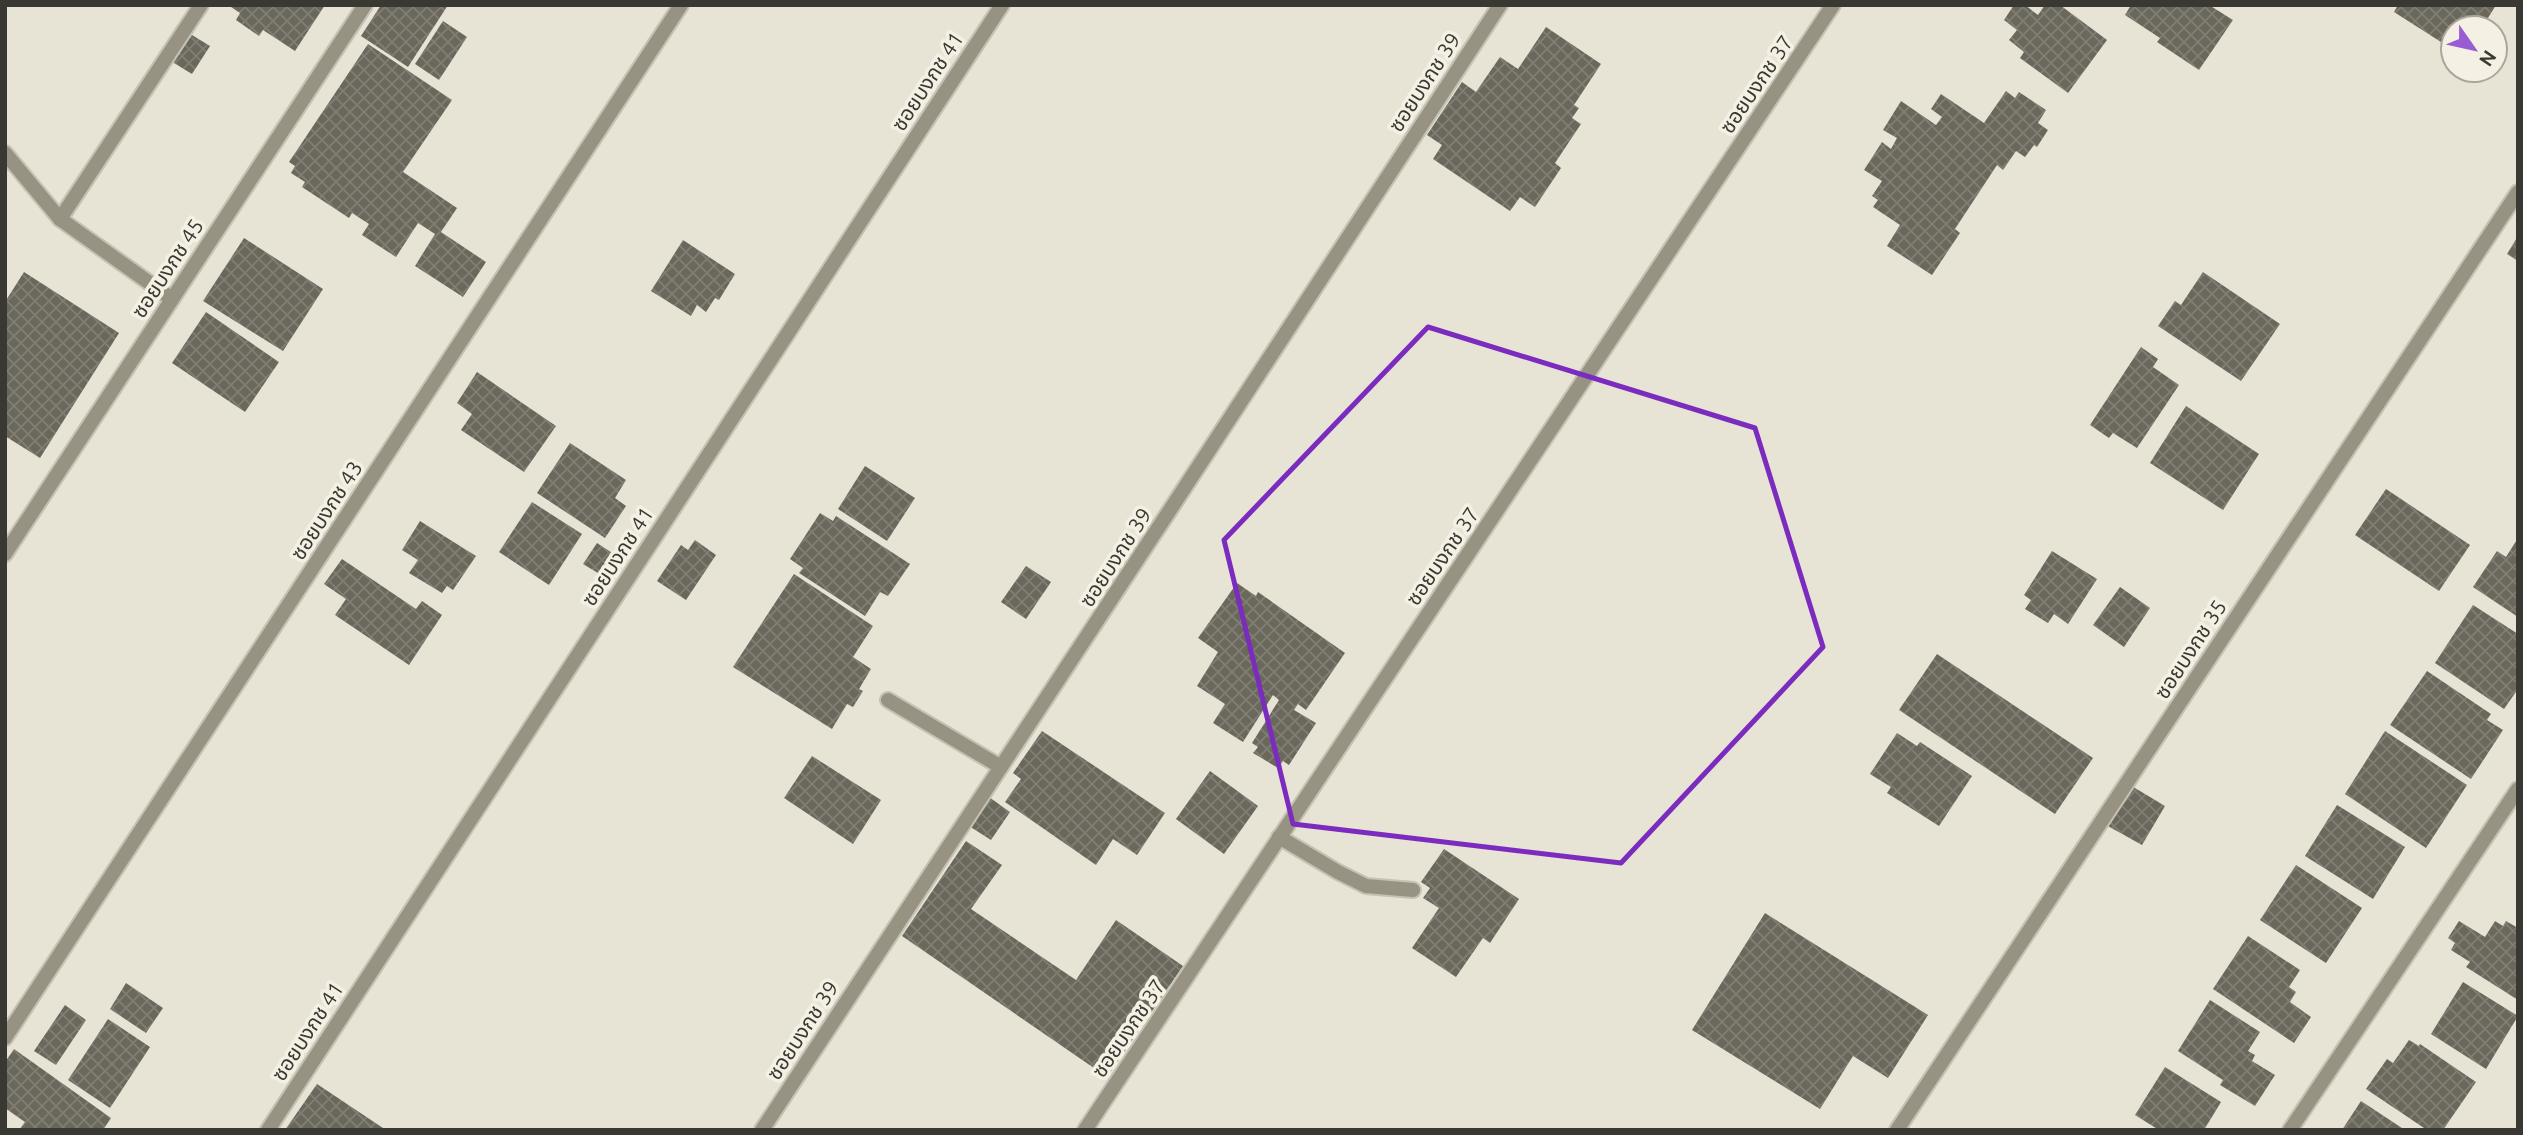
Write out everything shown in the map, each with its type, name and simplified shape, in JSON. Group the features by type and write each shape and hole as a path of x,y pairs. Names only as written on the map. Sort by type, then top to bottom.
{"street":[{"path":"60,219 201,5"},
{"name":"ซอยบงกช 45","path":"5,554 365,5"},
{"name":"ซอยบงกช 43","path":"5,1038 681,5"},
{"name":"ซอยบงกช 41","path":"268,1130 1002,5"},
{"name":"ซอยบงกช 39","path":"762,1130 1500,5"},
{"name":"ซอยบงกช 37","path":"1085,1130 1833,5"},
{"path":"5,153 60,219 172,299"},
{"name":"ซอยบงกช 35","path":"1897,1130 2518,191"},
{"path":"888,700 1001,767"},
{"path":"2290,1130 2518,789"},
{"path":"1279,837 1366,886 1413,890"}],"highlighted area":[{"path":"1428,327 1755,428 1823,647 1621,863 1293,824 1224,540"}],"building":[{"path":"228,5 325,5 295,51 263,30 259,36 236,20 240,13"},
{"path":"381,5 448,5 408,67 361,36"},
{"path":"2014,5 2025,5 2038,15 2045,5 2060,5 2107,40 2068,93 2020,58 2024,52 2009,40 2017,30 2004,20"},
{"path":"2131,5 2209,5 2233,20 2199,70 2157,42 2160,38 2125,15"},
{"path":"2398,5 2496,5 2491,14 2439,14 2439,41 2394,12"},
{"path":"443,21 467,37 439,80 415,64"},
{"path":"1546,27 1601,64 1574,105 1579,108 1572,118 1581,124 1555,163 1561,168 1535,207 1520,197 1510,211 1433,159 1442,145 1427,135 1462,82 1476,92 1500,57 1518,69"},
{"path":"187,32 210,46 192,74 169,60"},
{"path":"368,44 452,100 403,172 457,208 441,232 486,262 463,297 415,266 435,234 418,223 396,257 362,235 369,224 352,213 349,218 302,187 305,182 291,173 295,166 289,162"},
{"path":"2006,91 2015,98 2019,92 2046,110 2038,123 2048,130 2037,147 2034,145 2025,157 2016,151 2003,170 1997,165 1955,229 1960,233 1932,275 1887,246 1900,225 1873,207 1878,200 1872,196 1882,181 1864,170 1882,142 1891,149 1897,138 1883,130 1901,101 1936,125 1942,117 1931,109 1941,94 1984,123"},
{"path":"2518,236 2518,261 2507,254"},
{"path":"244,238 323,289 283,351 203,301"},
{"path":"683,240 735,274 719,300 715,298 706,312 697,305 691,316 651,291"},
{"path":"24,272 119,333 40,458 5,436 5,302"},
{"path":"2203,272 2280,324 2241,381 2158,326 2175,301 2181,305"},
{"path":"206,312 279,362 245,412 172,363"},
{"path":"2141,347 2158,359 2153,367 2179,385 2137,448 2113,433 2109,438 2090,425"},
{"path":"477,372 556,426 524,472 461,430 472,414 457,403"},
{"path":"2186,406 2259,454 2223,510 2150,463"},
{"path":"570,443 626,480 615,498 626,506 605,538 537,493"},
{"path":"865,466 915,498 887,541 838,509"},
{"path":"2386,489 2470,545 2439,591 2355,535"},
{"path":"532,502 582,534 549,585 499,552"},
{"path":"820,513 833,521 836,516 910,564 888,596 880,592 865,616 799,573 803,568 790,559"},
{"path":"420,521 476,556 453,590 447,586 442,593 409,573 418,560 402,550"},
{"path":"2518,538 2518,617 2473,587 2497,551 2506,557"},
{"path":"695,540 716,555 686,600 657,581 681,545 688,550"},
{"path":"597,543 617,556 603,576 583,564"},
{"path":"2052,551 2097,579 2068,624 2054,614 2048,623 2025,609 2031,600 2024,595"},
{"path":"342,559 416,609 422,601 442,615 409,665 335,615 346,599 324,584"},
{"path":"1026,566 1051,582 1026,619 1001,602"},
{"path":"794,574 873,626 853,657 871,669 859,689 863,691 853,707 847,704 832,729 733,667"},
{"path":"1237,583 1256,596 1258,592 1345,653 1306,710 1298,704 1294,710 1316,723 1289,765 1283,761 1278,768 1253,753 1258,747 1252,743 1279,700 1273,695 1243,742 1213,723 1225,704 1197,686 1218,652 1198,638"},
{"path":"2120,587 2150,608 2124,647 2093,625"},
{"path":"2473,605 2518,634 2518,689 2504,709 2435,663"},
{"path":"1937,654 2093,758 2055,814 1899,710"},
{"path":"2427,671 2491,714 2487,720 2503,730 2471,779 2390,725"},
{"path":"1042,731 1165,813 1137,855 1113,839 1096,865 1005,802 1021,779 1013,773"},
{"path":"2385,731 2467,785 2426,848 2345,794"},
{"path":"1897,733 1917,746 1920,742 1972,776 1939,826 1887,793 1891,787 1870,774"},
{"path":"812,756 881,800 853,844 784,798"},
{"path":"1210,771 1258,806 1224,854 1176,819"},
{"path":"2130,785 2165,806 2142,845 2106,825"},
{"path":"989,797 1010,812 991,840 969,826"},
{"path":"2337,805 2405,847 2373,899 2305,856"},
{"path":"966,841 1002,865 971,909 1076,980 1116,920 1183,966 1107,1077 902,936"},
{"path":"1444,849 1519,899 1490,943 1483,938 1456,977 1412,948 1439,908 1423,898 1430,888 1421,882"},
{"path":"2296,865 2362,908 2326,963 2260,920"},
{"path":"1765,913 1928,1015 1888,1078 1853,1056 1820,1109 1692,1030"},
{"path":"2459,921 2485,937 2495,921 2503,926 2506,921 2518,928 2518,1000 2466,967 2470,962 2451,950 2455,943 2448,938"},
{"path":"2248,936 2300,970 2289,987 2296,992 2290,1002 2311,1017 2294,1043 2213,989"},
{"path":"2463,982 2518,1016 2486,1069 2431,1034"},
{"path":"126,983 163,1008 146,1033 110,1009"},
{"path":"2210,1000 2260,1032 2248,1051 2255,1055 2252,1061 2275,1075 2255,1106 2220,1085 2223,1080 2178,1051"},
{"path":"65,1005 86,1020 56,1065 34,1051"},
{"path":"108,1019 150,1047 110,1108 68,1080"},
{"path":"2409,1040 2419,1046 2420,1044 2476,1082 2443,1130 2427,1130 2366,1089 2387,1059 2393,1063"},
{"path":"14,1049 111,1118 103,1130 19,1130 25,1122 5,1108 5,1062"},
{"path":"2165,1067 2221,1102 2204,1130 2159,1130 2135,1115"},
{"path":"317,1084 386,1130 285,1130"},
{"path":"2361,1101 2405,1130 2342,1130"}]}
